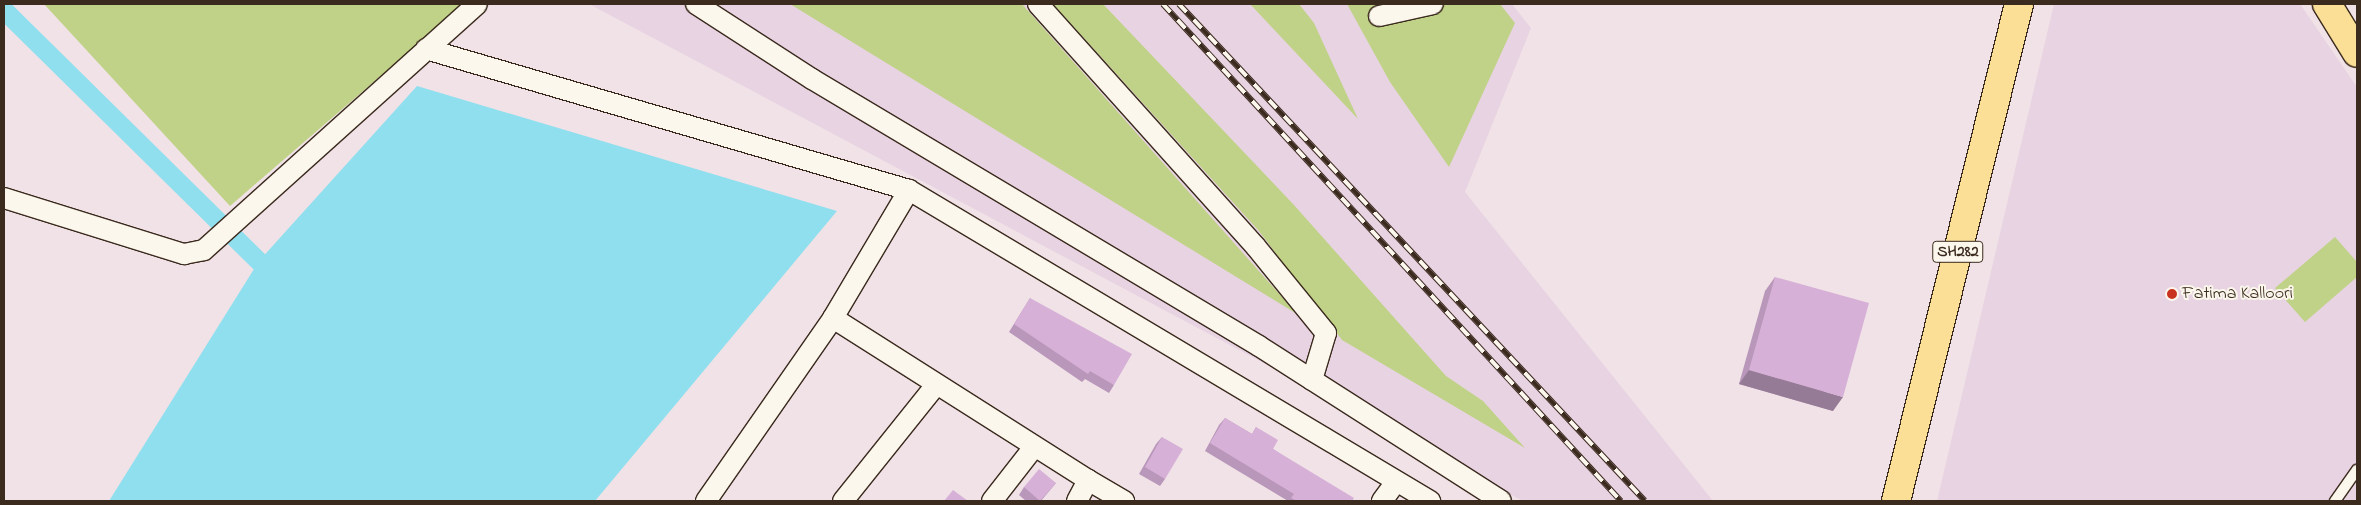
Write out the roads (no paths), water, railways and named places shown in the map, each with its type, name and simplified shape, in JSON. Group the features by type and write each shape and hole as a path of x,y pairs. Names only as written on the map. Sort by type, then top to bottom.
{"main road":[{"name":"SH282","path":"1896,501 2019,4"},
{"path":"2327,4 2357,53"}],"street":[{"path":"4,198 184,254 204,250 476,4"},
{"path":"696,4 812,79 1312,380 1501,501"},
{"path":"1038,4 1256,247 1326,333 1312,380"},
{"path":"1379,16 1433,4"},
{"path":"426,49 909,190 1430,501"},
{"path":"706,501 833,318 909,190"},
{"path":"833,318 936,385 1124,501"},
{"path":"843,501 936,385"},
{"path":"992,501 1034,446"},
{"path":"1077,501 1088,480"},
{"path":"1382,501 1396,482"}],"lane":[{"path":"2335,501 2357,470"}],"water":[{"path":"417,86 837,211 595,501 109,501 259,261"}],"waterway":[{"path":"4,10 276,278"}],"railway":[{"path":"1163,4 1621,501"},
{"path":"1179,4 1645,501"}],"place":[{"name":"Fatima Kalloori","path":"2172,294"}]}
